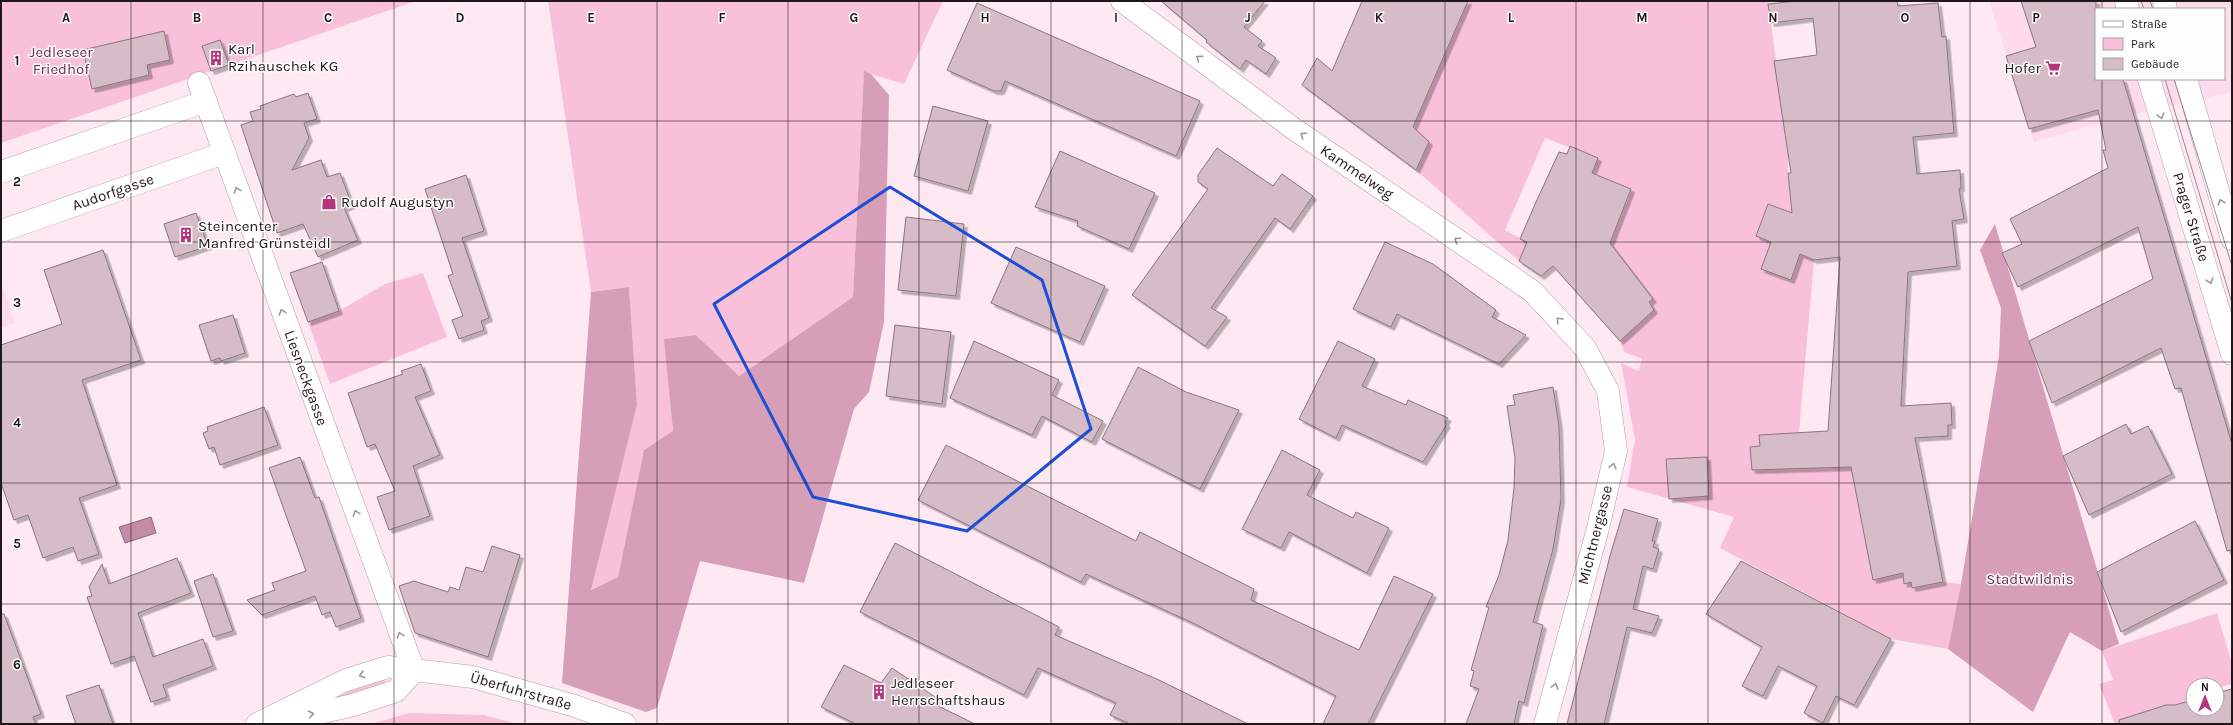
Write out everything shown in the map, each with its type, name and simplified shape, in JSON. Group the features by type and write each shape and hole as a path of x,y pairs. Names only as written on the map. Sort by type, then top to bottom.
{"street":[{"name":"Kammelweg","path":"1122,1 1294,130 1532,291 1585,348"},
{"name":"Prager Straße","path":"2150,80 2232,354"},
{"path":"2186,80 2232,239"},
{"name":"Liesneckgasse","path":"1,172 202,92 414,672"},
{"name":"Audorfgasse","path":"1,229 224,153"},
{"name":"Michtnergasse","path":"1545,724 1598,528 1616,451 1608,391 1585,348"},
{"name":"Überfuhrstraße","path":"257,724 346,680 388,667 414,672 442,672 473,677 575,706 625,724"},
{"path":"274,724 353,705 396,691 414,672"}],"highlighted area":[{"path":"890,187 1042,280 1091,429 967,531 813,497 714,304"}],"shaded area":[{"path":"1989,1 2232,1 2232,92 2130,115 2034,142"},
{"path":"1,281 15,323 1,328"},
{"path":"151,517 156,533 125,543 119,527"}],"green space":[{"name":"Jedleseer Friedhof","path":"1,1 416,1 1,143"},
{"path":"548,1 943,1 904,84 864,72 853,297 739,376 696,335 665,339 673,432 644,450 618,577 590,590 637,405 629,287 591,292"},
{"path":"1468,1 1768,1 1788,150 1788,173 1792,213 1768,204 1756,235 1771,242 1791,280 1800,254 1814,260 1799,433 1759,435 1759,446 1751,447 1752,470 1786,468 1850,460 1873,579 1903,573 1904,583 1911,582 1912,588 1943,582 1961,584 1948,649 1891,639 1720,548 1734,517 1627,487 1635,439 1621,363 1638,371 1642,359 1624,352 1620,341 1654,310 1649,302 1653,299 1604,236 1616,227 1622,214 1614,211 1619,200 1627,203 1631,189 1592,173 1598,158 1545,138 1505,230 1527,242 1519,261 1416,170 1429,142 1413,127"},
{"path":"864,71 871,74 889,95 884,322 869,392 854,409 804,583 700,561 657,708 646,712 562,683 591,292 629,287 637,405 591,590 618,577 644,450 673,431 664,339 696,335 739,376 853,297"},
{"name":"Stadtwildnis","path":"1995,224 2119,644 2102,651 2070,632 2033,712 1948,649 1961,584 1999,356 2001,308 1980,250"},
{"path":"423,273 447,337 330,384 308,322 339,311 385,284"},
{"path":"2217,613 2232,664 2232,684 2225,686 2225,677 2185,677 2185,702 2175,705 2166,705 2130,717 2127,720 2115,724 2099,684 2113,680 2102,651"},
{"path":"384,678 386,684 324,704 322,696"},
{"path":"409,713 484,715 517,724 371,724"}],"building":[{"path":"1161,1 1265,1 1244,27 1262,41 1258,46 1276,58 1266,74 1246,60 1240,69 1206,42 1207,40"},
{"path":"1362,1 1468,1 1413,127 1429,142 1416,170 1302,85 1317,58 1332,71"},
{"path":"1797,1 1897,1 1898,6 1938,3 1942,37 1946,36 1954,133 1913,137 1917,174 1960,170 1961,188 1959,189 1964,219 1952,221 1957,266 1908,272 1901,406 1951,403 1952,425 1948,425 1948,436 1915,438 1943,582 1912,588 1911,582 1904,584 1903,573 1873,580 1851,467 1752,470 1750,447 1760,446 1759,435 1828,431 1840,257 1814,260 1800,254 1791,280 1761,269 1771,242 1756,236 1768,204 1792,213 1788,173 1791,173 1774,61 1817,55 1813,18 1771,23 1768,4"},
{"path":"2021,1 2096,1 2095,80 2123,80 2232,444 2232,550 2227,551 2181,388 2175,389 2161,348 2052,403 2029,341 2153,279 2138,227 2018,287 2002,253 2022,244 2010,219 2108,168 2103,150 2106,150 2098,110 2029,129 2006,56 2036,47"},
{"path":"977,3 1200,101 1176,156 1005,81 1001,91 994,91 947,70"},
{"path":"164,31 170,60 147,65 149,75 92,89 83,50"},
{"name":"Karl Rzihauschek KG","path":"220,40 229,65 211,71 202,46"},
{"path":"308,93 317,119 304,123 309,138 292,170 321,160 327,177 340,173 352,205 344,208 358,240 318,257 303,224 277,233 241,125 253,121 250,112 261,109 260,106 294,94 296,97"},
{"path":"933,106 988,121 968,191 914,176"},
{"path":"1570,146 1598,158 1592,173 1631,189 1610,243 1653,299 1649,302 1654,310 1620,341 1553,266 1541,276 1519,261 1527,242 1520,239 1536,202 1559,152 1567,154"},
{"path":"1217,148 1273,186 1282,174 1313,196 1290,229 1275,218 1211,308 1227,317 1205,346 1132,295 1208,189 1198,182 1198,175"},
{"path":"1060,151 1155,193 1129,249 1077,226 1078,221 1035,207"},
{"path":"466,175 484,231 462,238 489,318 481,321 484,330 459,339 452,320 463,316 448,276 453,274 425,189"},
{"name":"Steincenter Manfred Grünsteidl","path":"196,213 208,246 175,257 164,224"},
{"path":"906,217 964,224 956,296 898,290"},
{"path":"1385,242 1433,264 1496,310 1492,317 1526,335 1499,364 1397,314 1391,327 1353,309"},
{"path":"1016,247 1105,286 1080,342 991,303"},
{"path":"103,250 141,360 82,380 117,485 79,498 99,554 78,561 73,547 43,558 28,515 14,520 1,483 1,345 62,324 44,270"},
{"path":"322,262 339,311 308,322 290,273"},
{"path":"233,315 245,353 221,361 220,358 211,361 199,325"},
{"path":"895,325 951,332 942,404 886,396"},
{"path":"974,341 1059,380 1052,395 1103,421 1092,442 1042,416 1032,435 950,398"},
{"path":"1338,341 1375,359 1362,386 1406,405 1408,400 1448,418 1445,422 1447,424 1423,462 1342,425 1336,438 1299,419"},
{"path":"421,364 431,391 415,397 440,455 413,466 430,516 389,530 377,497 395,491 375,444 367,447 348,393 403,374 401,371"},
{"path":"1138,367 1186,392 1239,410 1200,489 1102,439"},
{"path":"1553,387 1559,426 1561,499 1553,549 1533,622 1543,625 1524,703 1519,701 1514,724 1466,724 1479,689 1470,686 1474,671 1471,670 1489,607 1486,607 1499,575 1508,540 1514,488 1515,458 1507,406 1515,405 1513,395"},
{"path":"264,407 278,445 220,465 214,447 209,449 203,433 208,431 207,427"},
{"path":"2126,424 2131,434 2148,426 2172,474 2089,515 2063,456"},
{"path":"946,445 1136,541 1140,532 1254,589 1251,600 1359,650 1394,576 1433,594 1368,724 1323,724 1336,696 1195,624 1086,574 1081,582 918,500"},
{"path":"1282,450 1320,470 1307,495 1353,518 1356,512 1389,528 1367,573 1289,532 1281,548 1242,529"},
{"path":"300,457 315,498 319,497 361,618 336,627 330,612 322,615 315,596 262,615 247,600 275,590 272,583 306,571 269,468"},
{"path":"1707,457 1709,496 1669,499 1666,459"},
{"path":"1624,509 1658,519 1652,541 1655,541 1653,547 1659,549 1653,569 1643,566 1633,609 1659,616 1652,633 1627,627 1604,724 1567,724 1610,556"},
{"path":"2195,521 2224,580 2121,632 2097,572"},
{"path":"895,543 1059,627 1055,635 1159,680 1248,724 1130,724 1110,715 1116,703 1038,668 1024,695 860,612"},
{"path":"492,546 520,555 488,657 415,633 399,586 414,581 448,592 450,587 459,590 466,567 483,572"},
{"path":"177,558 191,593 138,613 153,657 203,639 213,666 163,685 167,697 151,702 134,656 111,664 87,597 92,596 89,587 102,564 109,584"},
{"path":"1741,561 1891,639 1854,705 1836,696 1823,723 1804,713 1817,686 1778,666 1763,696 1742,686 1762,647 1706,614"},
{"path":"213,574 233,631 213,637 194,581"},
{"path":"1,614 4,614 41,714 33,717 36,724 1,724"},
{"name":"Jedleseer Herrschaftshaus","path":"844,665 881,683 892,668 938,699 934,704 975,724 856,724 821,707"},
{"path":"99,685 113,724 76,724 66,696"},
{"path":"2232,689 2232,724 2120,724 2119,720 2166,705 2175,705 2185,702 2185,717 2225,717 2225,691"}],"tram line":[{"path":"2141,1 2144,8"},
{"path":"2150,1 2153,8"},
{"path":"2165,80 2232,303"},
{"path":"2174,80 2232,266"}],"place":[{"name":"Karl Rzihauschek KG","path":"216,58"},
{"name":"Hofer","path":"2053,68"},
{"name":"Rudolf Augustyn","path":"329,202"},
{"name":"Steincenter Manfred Grünsteidl","path":"186,235"},
{"name":"Jedleseer Herrschaftshaus","path":"879,692"}]}
